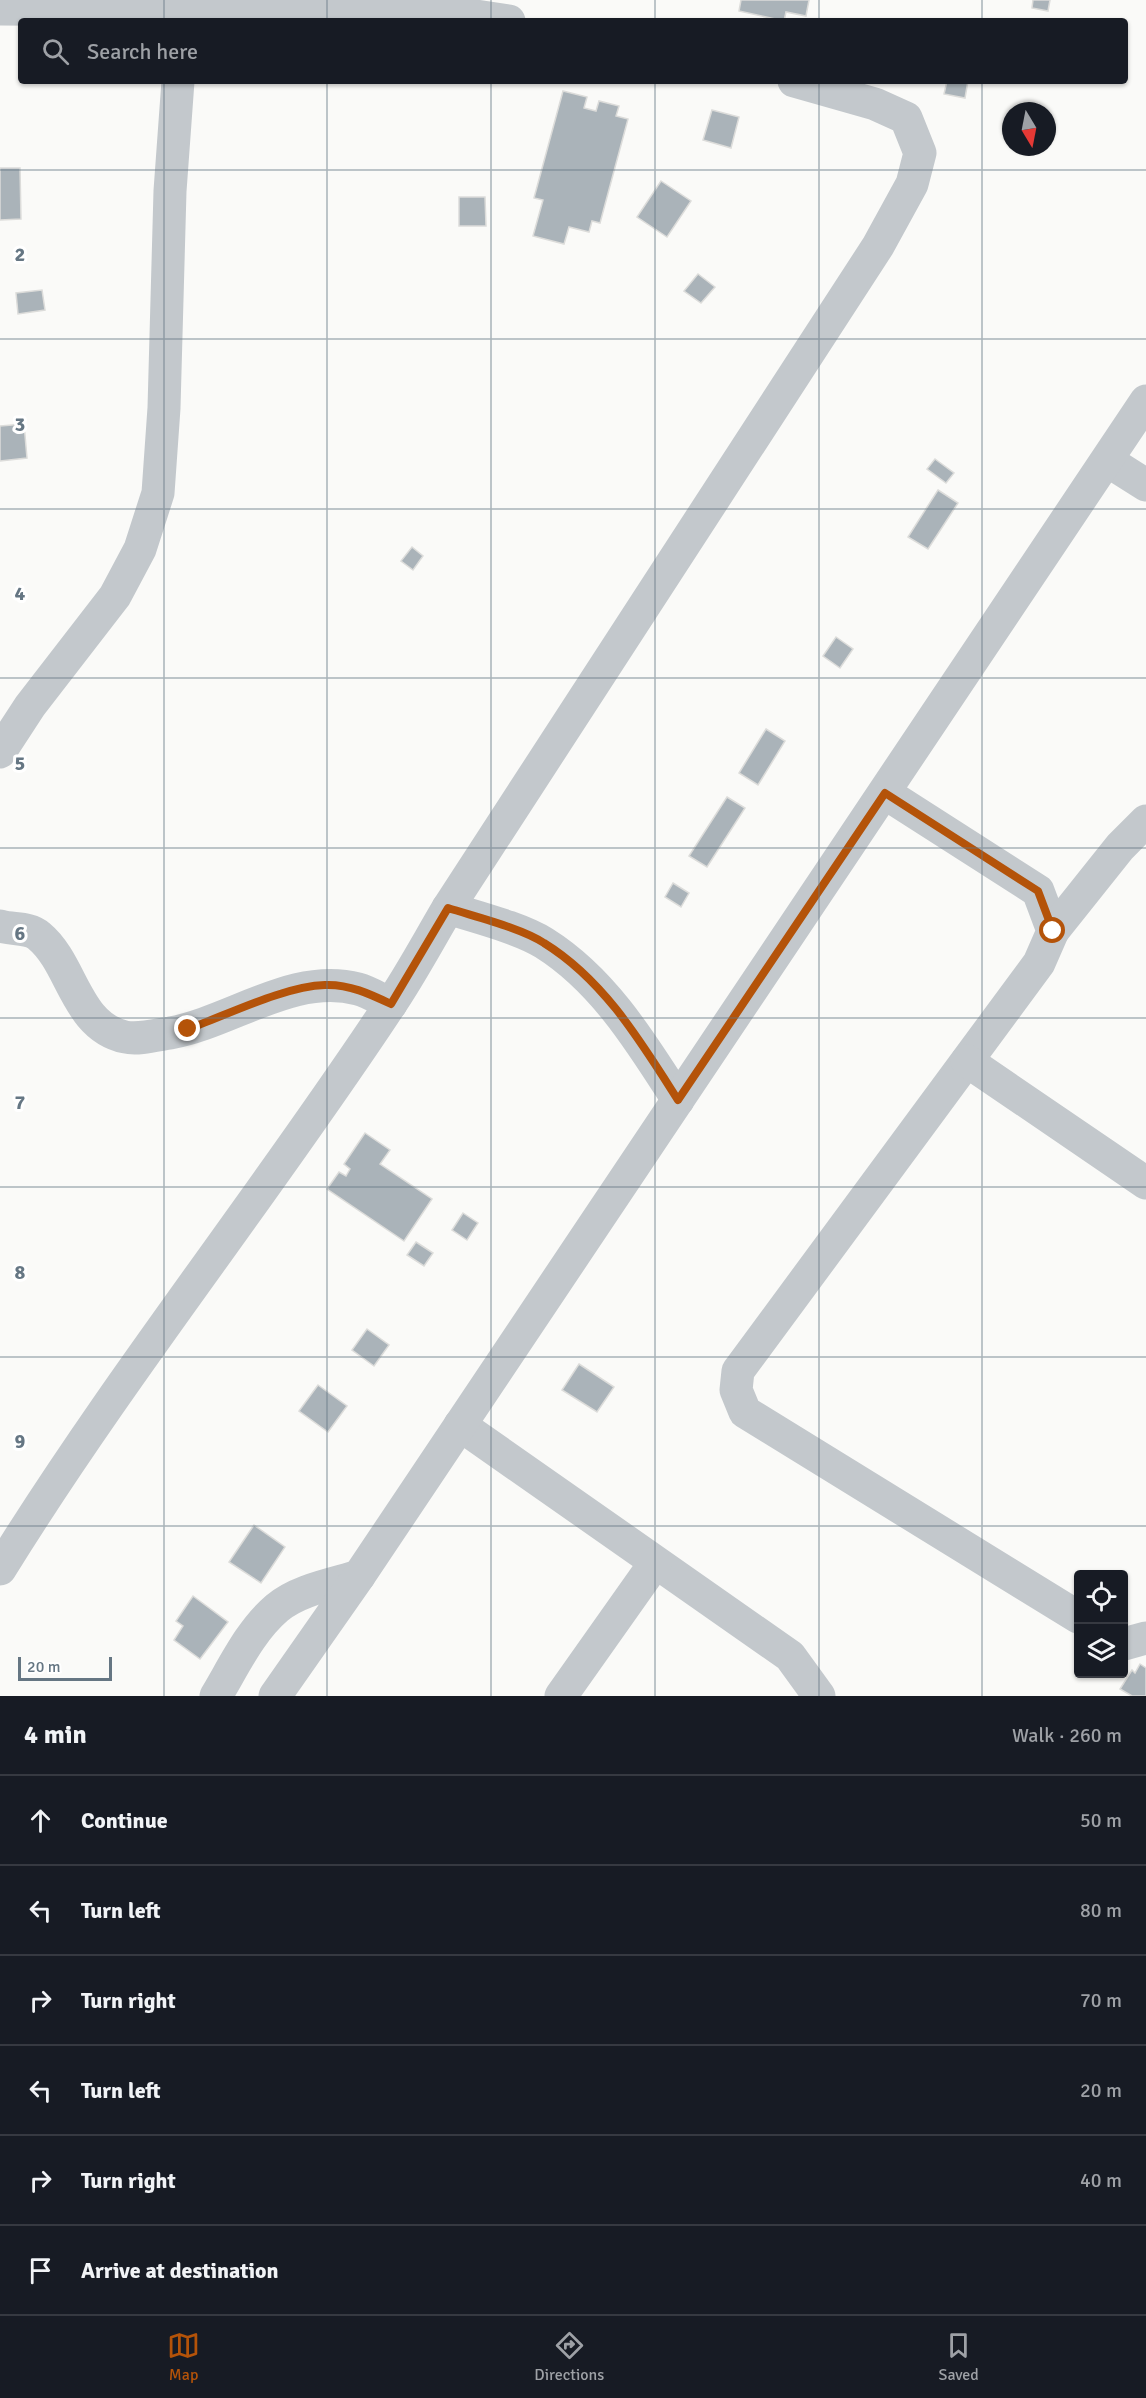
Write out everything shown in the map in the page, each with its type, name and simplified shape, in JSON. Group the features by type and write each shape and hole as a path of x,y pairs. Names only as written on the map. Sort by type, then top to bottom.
{"street":[{"path":"0,9 138,15 415,7 488,18"},
{"path":"0,752 30,706 116,596 140,549 158,493 164,408 170,191 180,84"},
{"path":"0,1569 33,1516 126,1380 391,1004 448,908 878,246 912,184 920,153 906,118 875,104 805,84"},
{"path":"275,1696 359,1576 1108,461 1146,401"},
{"path":"1108,461 1146,485"},
{"path":"885,793 1038,891 1053,931"},
{"path":"1074,1615 745,1412 736,1390 738,1371 1039,963 1053,931 1120,847 1146,821"},
{"path":"448,908 542,941 577,967 631,1025 678,1100"},
{"path":"0,926 27,930 39,935 58,958 68,981 97,1023 125,1037 188,1029 272,997 323,985 360,990 391,1004"},
{"path":"967,1061 1146,1183"},
{"path":"460,1425 790,1656 819,1696"},
{"path":"561,1696 655,1563"},
{"path":"216,1696 253,1634 278,1607 312,1591 359,1576"},
{"path":"1128,1643 1146,1638"}],"building":[{"path":"741,0 809,0 806,16 786,12 785,18 770,18 739,11"},
{"path":"1033,0 1050,0 1048,11 1032,8"},
{"path":"946,84 967,84 965,98 944,94"},
{"path":"563,91 587,97 584,108 596,111 599,101 619,106 616,116 628,119 600,223 592,221 589,232 569,227 564,244 533,236 543,200 534,198"},
{"path":"712,110 739,117 731,148 703,140"},
{"path":"0,168 20,168 21,219 0,220"},
{"path":"661,181 691,201 667,237 637,217"},
{"path":"459,197 485,197 486,226 459,226"},
{"path":"698,274 715,287 701,303 684,291"},
{"path":"42,290 45,310 18,314 16,293"},
{"path":"24,424 27,458 0,461 0,426"},
{"path":"935,459 954,473 946,483 927,469"},
{"path":"938,490 958,503 928,549 908,537"},
{"path":"412,547 423,556 413,570 401,561"},
{"path":"836,637 853,649 840,668 823,656"},
{"path":"766,729 785,741 758,785 739,773"},
{"path":"727,797 745,808 707,867 689,856"},
{"path":"673,883 689,893 681,907 665,897"},
{"path":"365,1133 390,1150 380,1164 432,1199 404,1241 327,1189 339,1172 346,1176 350,1169 344,1164"},
{"path":"463,1213 478,1223 467,1240 452,1230"},
{"path":"416,1242 433,1253 424,1266 407,1255"},
{"path":"367,1329 389,1345 374,1366 352,1350"},
{"path":"579,1364 614,1387 597,1412 562,1390"},
{"path":"318,1385 347,1406 328,1432 299,1411"},
{"path":"254,1525 285,1547 261,1583 229,1562"},
{"path":"193,1596 228,1622 200,1659 174,1640 183,1626 176,1621"},
{"path":"1140,1664 1146,1668 1146,1696 1132,1696 1120,1689 1132,1670 1135,1673"}],"route":[{"path":"188,1029 272,997 323,985 360,990 391,1004 448,908 542,941 577,967 631,1025 678,1100 885,793 1038,891 1053,931"}]}
